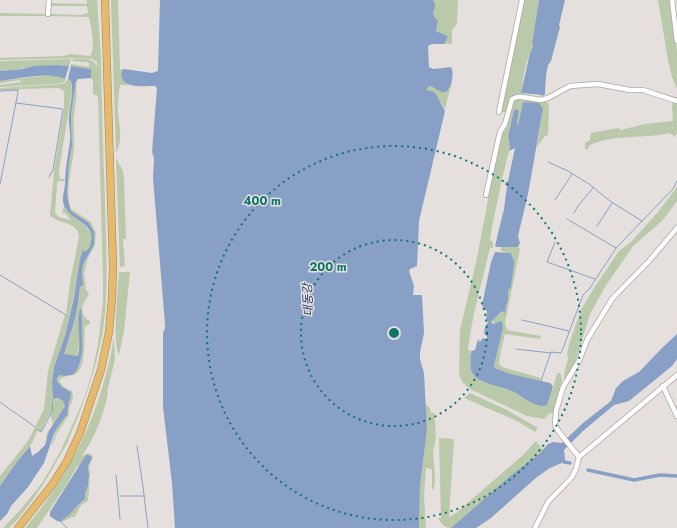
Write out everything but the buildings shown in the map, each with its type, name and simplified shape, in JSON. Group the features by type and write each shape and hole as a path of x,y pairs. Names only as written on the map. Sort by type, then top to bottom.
{"highway":[{"path":"18,528 52,485 80,433 96,386 109,332 113,271 105,0"}],"street":[{"path":"48,14 49,0"},
{"path":"499,112 522,0"},
{"path":"672,0 677,41"},
{"path":"486,195 500,132 505,124 512,99 517,97 541,100 548,98 570,86 598,84 630,90 643,90 677,101"},
{"path":"579,457 556,425 556,411 563,387 579,361 587,340 612,299 649,261 677,228"},
{"path":"535,528 548,502 572,477 579,457 677,375"},
{"path":"663,386 677,416"}],"green space":[{"path":"87,0 97,0 101,58 107,266 103,331 89,387 69,440 42,486 27,508 9,528 3,528 42,483 61,450 84,399 92,373 98,344 103,302 103,280 98,96 93,94 91,69 71,66 71,64 89,67 89,63 87,62 72,61 73,59 90,60 97,66 97,62 92,59 82,58 0,60 0,58 63,56 70,54 90,56 93,43 89,17 49,16 49,14 81,15 88,13 87,6 50,6 50,3 87,4"},
{"path":"111,0 118,0 120,69 122,70 123,80 128,85 120,85 118,111 120,141 116,152"},
{"path":"433,0 458,0 457,24 452,30 452,44 444,44 448,37 436,31 438,23 433,16 435,7"},
{"path":"523,0 539,0 532,43 533,47 524,71 522,95 514,96 506,112 501,112 502,98 514,49"},
{"path":"658,0 670,0 677,51 677,89 672,77 668,60"},
{"path":"0,13 47,14 47,16 0,16"},
{"path":"71,59 69,66 57,65 0,71 0,61"},
{"path":"41,76 58,76 66,80 62,83 53,84 0,87 0,85 21,82 20,80 0,83 0,81"},
{"path":"68,79 71,81 72,91 59,170 60,180 57,183 55,213 59,217 71,220 65,213 62,214 64,206 89,230 92,236 92,242 89,249 82,256 65,336 54,367 52,383 52,409 41,431 38,430 32,443 0,486 0,476 28,441 44,409 48,371 66,315 70,282 79,237 75,227 58,221 50,216 54,171 64,108 64,91 59,88 20,89 19,91 0,90 0,88 62,84"},
{"path":"452,81 445,109 435,93 427,90 427,88 430,86 443,92 448,90"},
{"path":"76,82 77,94 74,120 73,155 68,194 69,202 71,209 91,222 96,233 95,245 88,258 84,273 86,290 89,293 82,310 85,318 90,321 90,324 85,326 84,354 81,368 73,375 80,364 82,354 82,312 79,313 80,333 78,356 64,354 71,335 80,286 83,285 83,266 94,245 94,232 90,224 71,211 67,197 69,163 72,146 71,113"},
{"path":"518,98 547,102 549,106 548,135 545,136 537,147 543,109 518,127 517,123 519,111 514,110 508,136 510,147 490,240 493,242 493,248 490,248 472,324 468,350 472,351 471,362 492,384 512,391 553,389 557,373 560,373 562,383 559,399 553,414 550,413 544,419 527,416 470,389 461,380 459,373 460,330 477,258 500,137 514,100"},
{"path":"673,102 677,103 677,134 675,137 670,133 609,139 590,145 588,149 585,149 585,143 590,140 591,133 618,128 621,130 645,124 673,121"},
{"path":"116,158 123,171 124,180 126,239 123,239 125,266 120,267"},
{"path":"677,187 677,201 662,221 633,246 605,287 590,314 576,360 564,381 564,373 568,359 567,353 581,310 619,251 631,242 658,212"},
{"path":"501,247 518,247 520,249 505,323 507,330 541,336 540,339 505,334 499,364 502,367 541,378 539,381 511,374 495,368 494,366 503,328 498,321 496,323 491,322 502,311 508,301 508,291 512,281 514,266 512,254 501,251"},
{"path":"119,272 130,272 124,331 119,355 116,339 116,328"},
{"path":"114,337 115,359 106,402 95,434 82,456 88,453 93,456 89,467 90,474 88,501 81,505 75,517 62,522 62,520 85,499 89,475 88,466 91,460 86,455 37,528 25,528 57,485 83,438 102,389"},
{"path":"60,375 67,376 61,378 59,381 64,387 72,391 73,398 69,415 57,433 51,446 57,428 66,417 70,405 69,390 62,386 58,382"},
{"path":"470,393 505,409 538,428 535,432 517,421 464,398"},
{"path":"55,398 63,401 65,406 49,431 47,441 47,434 53,423 50,415"},
{"path":"425,404 430,408 430,412 434,413 436,437 433,450 435,478 434,489 432,489 432,469 426,468 424,497 426,528 419,528 420,486 427,430"},
{"path":"439,438 454,439 449,517 456,513 522,456 536,441 543,450 451,528 449,528 443,525 438,518 441,518"}],"water":[{"name":"대동강","path":"160,0 433,0 435,3 433,13 438,21 436,31 448,37 444,44 432,44 428,46 429,67 433,69 451,67 453,74 450,87 445,92 430,86 427,88 427,90 436,94 445,111 419,221 417,266 409,271 414,286 413,295 422,295 424,333 420,359 424,373 427,430 420,486 419,528 175,528 172,483 163,407 163,333 165,324 153,178 154,158 152,152 157,88 155,86 137,86 128,84 125,83 122,78 122,70 124,69 152,73 158,71"},
{"path":"539,0 565,0 559,25 560,27 551,61 548,65 545,94 543,96 521,93 530,53 533,47 532,43"},
{"path":"34,66 69,66 65,79 42,76 0,81 0,71 23,69"},
{"path":"71,66 91,69 91,78 78,79 76,82 71,113 72,146 69,163 67,197 71,211 89,223 94,232 94,245 83,265 83,285 80,287 76,315 64,354 78,356 79,312 81,308 81,358 77,370 73,375 60,375 57,378 58,383 71,393 67,415 54,434 44,463 28,487 0,521 0,486 30,446 32,456 45,445 49,431 65,406 63,401 57,398 53,399 52,383 54,367 65,336 74,297 80,259 83,250 85,252 90,247 91,243 89,229 69,213 63,202 70,138 69,118 72,89 71,81 68,79"},
{"path":"523,103 539,103 543,109 528,194 518,236 520,243 518,247 497,247 495,246 504,209 507,186 505,183 508,181 515,148 509,151 510,147 508,136 514,110 517,109 519,111 518,126"},
{"path":"495,252 511,253 514,266 505,313 502,311 491,322 493,324 500,321 502,322 503,328 494,366 495,368 511,374 550,383 553,386 547,405 539,406 514,392 479,380 471,370 471,354 472,351 475,350 478,339 480,342 483,338 487,339 487,336 484,334 485,327 488,322 486,319 487,311 482,305 491,262"},
{"path":"677,334 677,359 672,366 629,401 614,405 583,431 564,450 564,462 550,468 537,477 491,518 476,528 451,528 513,474 540,453 548,444 553,442 562,443 583,423 611,401 616,388 623,381 639,372"},
{"path":"86,455 89,455 92,458 88,466 88,486 85,493 85,499 62,520 62,522 57,521 50,516 50,512"}],"waterway":[{"path":"0,91 17,90 18,92 0,184"},
{"path":"16,103 63,109 53,170 49,177"},
{"path":"548,162 568,171 589,184 610,201 642,221"},
{"path":"555,200 572,174"},
{"path":"541,381 551,352 561,353 562,351 583,295 590,288 616,248 673,189 677,181"},
{"path":"574,213 593,188"},
{"path":"597,226 612,203"},
{"path":"567,219 616,248"},
{"path":"555,242 547,262 595,279"},
{"path":"0,275 66,315"},
{"path":"522,320 569,331"},
{"path":"516,349 551,353"},
{"path":"38,430 41,432 52,411 53,399"},
{"path":"0,402 35,427"},
{"path":"137,446 148,528"},
{"path":"564,462 570,463"},
{"path":"588,470 634,480 660,475 677,476"},
{"path":"116,475 120,519"},
{"path":"120,496 144,496"},
{"path":"61,522 67,528"}]}
